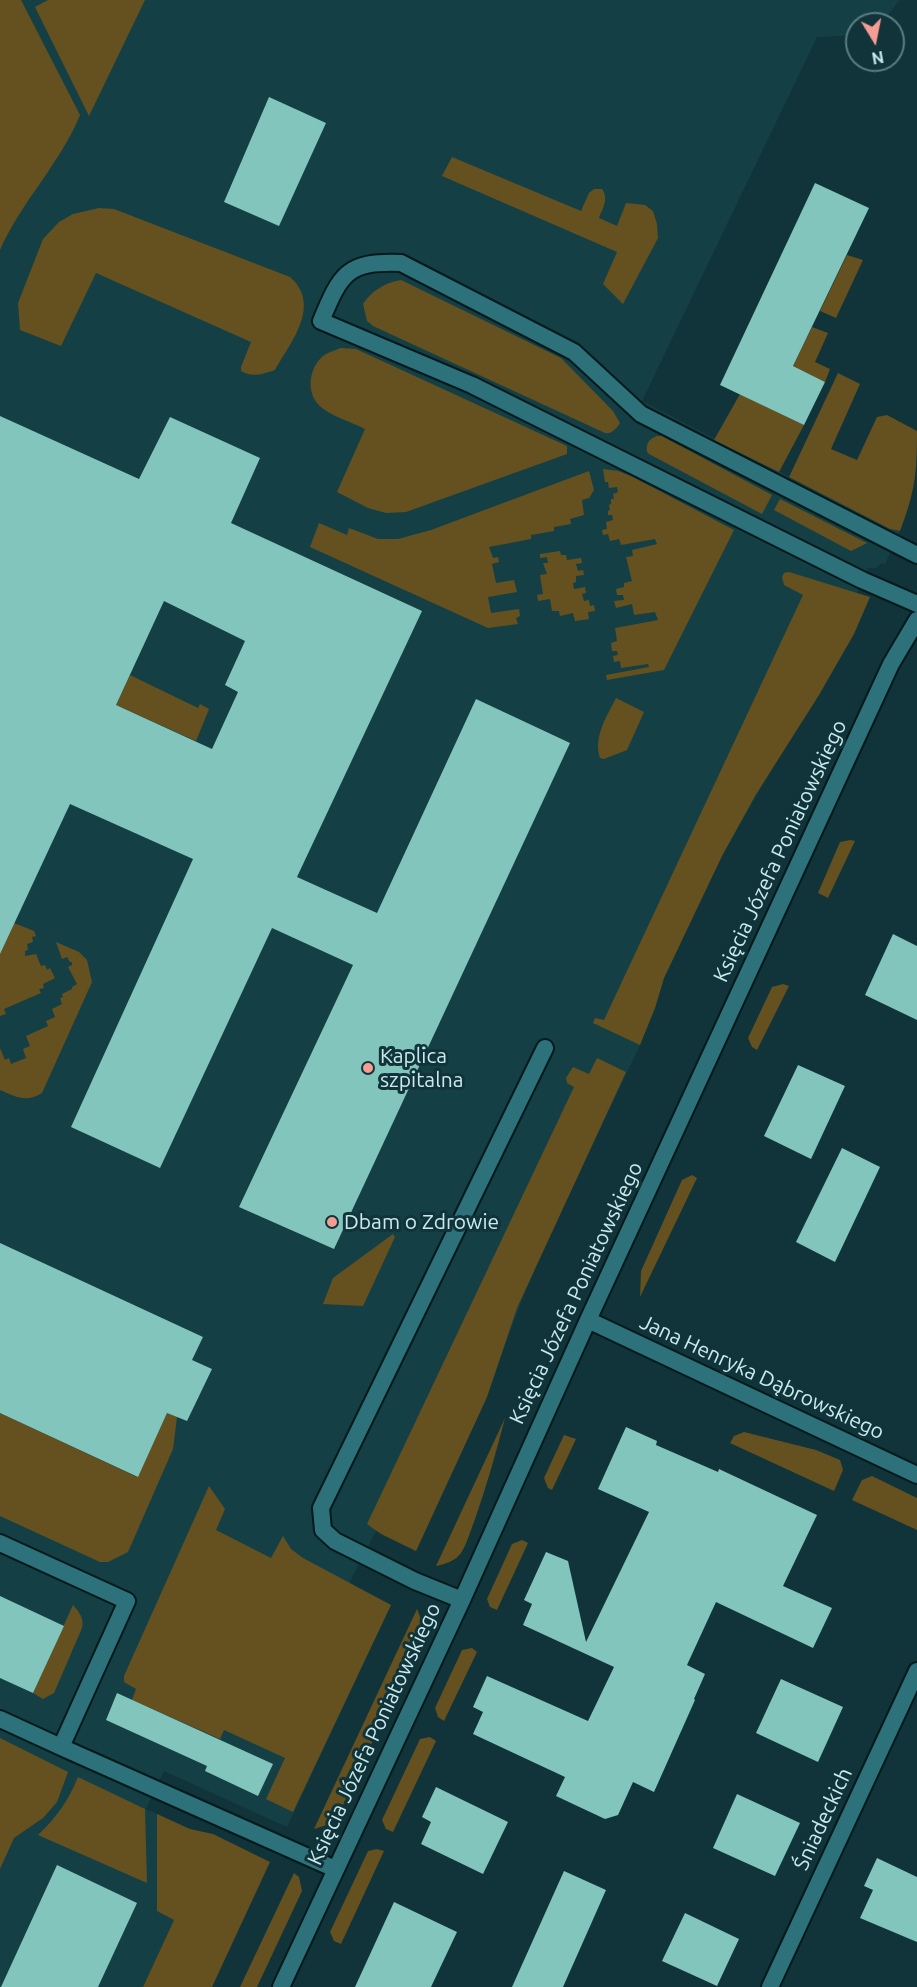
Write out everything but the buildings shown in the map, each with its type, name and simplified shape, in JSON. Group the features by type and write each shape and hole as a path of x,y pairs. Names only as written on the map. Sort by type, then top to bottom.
{"street":[{"path":"917,555 641,414 574,352 401,263 376,262 360,265 345,276 333,292 321,321 472,385 862,580 917,604"},
{"name":"Księcia Józefa Poniatowskiego","path":"281,1987 462,1600 588,1320 891,664 917,620"},
{"path":"462,1600 415,1581 334,1541 323,1530 321,1508 545,1048"},
{"name":"Jana Henryka Dąbrowskiego","path":"588,1320 917,1474"},
{"path":"0,1543 127,1601 61,1747"},
{"name":"Śniadeckich","path":"770,1987 917,1671"},
{"path":"0,1719 335,1869"}],"shaded area":[{"path":"0,0 900,0 890,12 845,12 845,35 817,37 642,401 890,529 900,531 885,564 882,563 876,568 868,568 857,593 870,597 722,856 664,978 640,1045 539,1257 487,1397 416,1551 376,1531 352,1577 350,1583 391,1605 287,1827 164,1771 146,1809 190,1829 174,1920 143,1987 0,1987"},
{"path":"0,0 21,0 80,115 62,150 9,232 0,250"},
{"path":"48,0 145,0 89,116 35,7"},
{"path":"452,157 581,211 589,193 594,189 602,189 605,200 599,218 617,226 626,203 645,205 653,211 658,238 623,304 603,284 617,252 442,176"},
{"path":"99,208 114,209 290,277 299,288 304,311 295,336 275,370 254,375 241,371 251,342 96,273 61,346 20,330 18,303 43,239 59,222 73,214"},
{"path":"847,255 863,260 836,318 820,311"},
{"path":"401,280 561,358 613,411 620,423 614,431 605,433 373,326 367,321 363,304 379,288"},
{"path":"812,327 828,333 815,362 830,369 825,382 793,366"},
{"path":"341,348 356,349 567,446 567,454 406,512 386,513 368,508 337,492 365,429 322,408 312,394 311,382 316,364 327,354"},
{"path":"838,373 860,384 831,449 857,460 877,417 887,415 917,431 914,482 900,531 890,529 789,477"},
{"path":"740,394 804,425 779,472 714,440"},
{"path":"657,436 662,436 772,495 762,514 649,454 648,444"},
{"path":"603,469 631,476 734,530 664,670 607,680 606,675 649,667 648,664 621,668 620,661 614,662 613,656 618,655 617,651 612,651 611,643 617,641 615,628 658,620 655,612 634,615 632,604 616,608 614,601 624,600 623,595 617,595 616,589 632,581 626,557 633,556 632,550 657,544 655,539 621,545 619,539 610,541 608,534 603,535 602,530 607,529 606,522 613,520 612,515 608,515 609,505 611,499 614,499 613,494 618,492 617,487 609,488 608,482 605,482"},
{"path":"589,471 594,490 589,498 582,500 584,515 570,519 571,524 554,527 554,531 531,535 531,539 489,547 493,558 498,557 499,562 492,564 496,583 514,580 517,592 488,597 491,613 519,609 520,616 516,618 518,624 488,628 310,547 319,523 347,535 349,528 378,539 398,539 431,530"},
{"path":"780,499 867,543 851,551 774,510"},
{"path":"560,551 561,555 566,555 567,560 581,558 582,563 576,564 578,571 583,570 584,575 576,576 576,582 573,583 574,589 585,587 586,593 582,594 584,601 589,600 590,606 594,605 595,611 588,612 589,619 575,621 573,613 560,616 559,611 552,611 550,599 538,601 537,595 543,594 540,575 547,574 543,563 548,563 547,557 540,558 540,554"},
{"path":"789,572 870,597 854,634 819,695 755,796 722,856 664,978 640,1045 593,1023 595,1018 604,1020 803,595 784,585 782,577 784,573"},
{"path":"130,675 198,708 200,704 209,709 196,741 116,705"},
{"path":"616,698 644,712 627,750 604,759 600,758 598,742 605,719"},
{"path":"855,841 828,898 818,893 840,842"},
{"path":"14,923 34,931 36,936 32,937 33,942 27,944 28,950 25,951 25,956 36,954 41,966 45,965 47,970 50,968 55,978 43,984 44,988 39,989 41,993 4,1009 6,1014 0,1016 0,953"},
{"path":"56,942 79,952 87,960 92,982 42,1093 31,1098 21,1098 0,1090 0,1048 5,1060 9,1058 11,1064 26,1058 23,1049 30,1046 26,1036 48,1026 46,1021 55,1017 52,1009 62,1004 60,998 63,997 62,994 77,984 68,967 72,965 72,962 67,957 62,959"},
{"path":"783,984 789,986 757,1050 752,1047 748,1038 772,987"},
{"path":"597,1058 626,1072 517,1308 487,1397 416,1551 381,1534 367,1524 574,1087 567,1083 566,1078 573,1067 589,1074"},
{"path":"692,1175 697,1178 640,1297 641,1271 682,1180"},
{"path":"393,1234 395,1237 363,1306 323,1304 333,1278"},
{"path":"0,1413 137,1477 167,1413 177,1417 173,1449 128,1552 108,1562 100,1562 0,1516"},
{"path":"505,1418 487,1483 465,1546 456,1558 436,1566"},
{"path":"744,1432 816,1450 840,1460 843,1470 834,1491 730,1443 734,1436"},
{"path":"564,1435 576,1439 552,1490 548,1488 544,1478"},
{"path":"872,1476 917,1498 917,1530 852,1500 862,1480"},
{"path":"209,1486 225,1509 216,1530 271,1558 283,1536 291,1549 303,1558 391,1605 293,1812 266,1799 285,1758 224,1730 220,1739 132,1700 136,1689 124,1682 124,1676"},
{"path":"522,1540 528,1543 497,1610 490,1607 487,1599 512,1544"},
{"path":"73,1605 81,1616 82,1628 54,1693 43,1699 33,1693"},
{"path":"417,1609 423,1624 423,1633 337,1818 330,1824 314,1829"},
{"path":"472,1648 477,1652 444,1721 438,1717 435,1708 462,1650"},
{"path":"430,1737 436,1741 393,1832 386,1829 382,1820 420,1739"},
{"path":"0,1738 68,1772 57,1802 43,1818 14,1838 0,1869"},
{"path":"78,1777 145,1809 147,1883 38,1835 61,1808"},
{"path":"157,1814 190,1829 213,1834 270,1862 212,1987 143,1987 174,1920 157,1911"},
{"path":"377,1849 384,1851 341,1944 334,1941 330,1932 368,1851"},
{"path":"294,1873 299,1877 302,1891 257,1987 240,1987"}],"place":[{"name":"Kaplica szpitalna","path":"368,1068"},
{"name":"Dbam o Zdrowie","path":"332,1222"}]}
